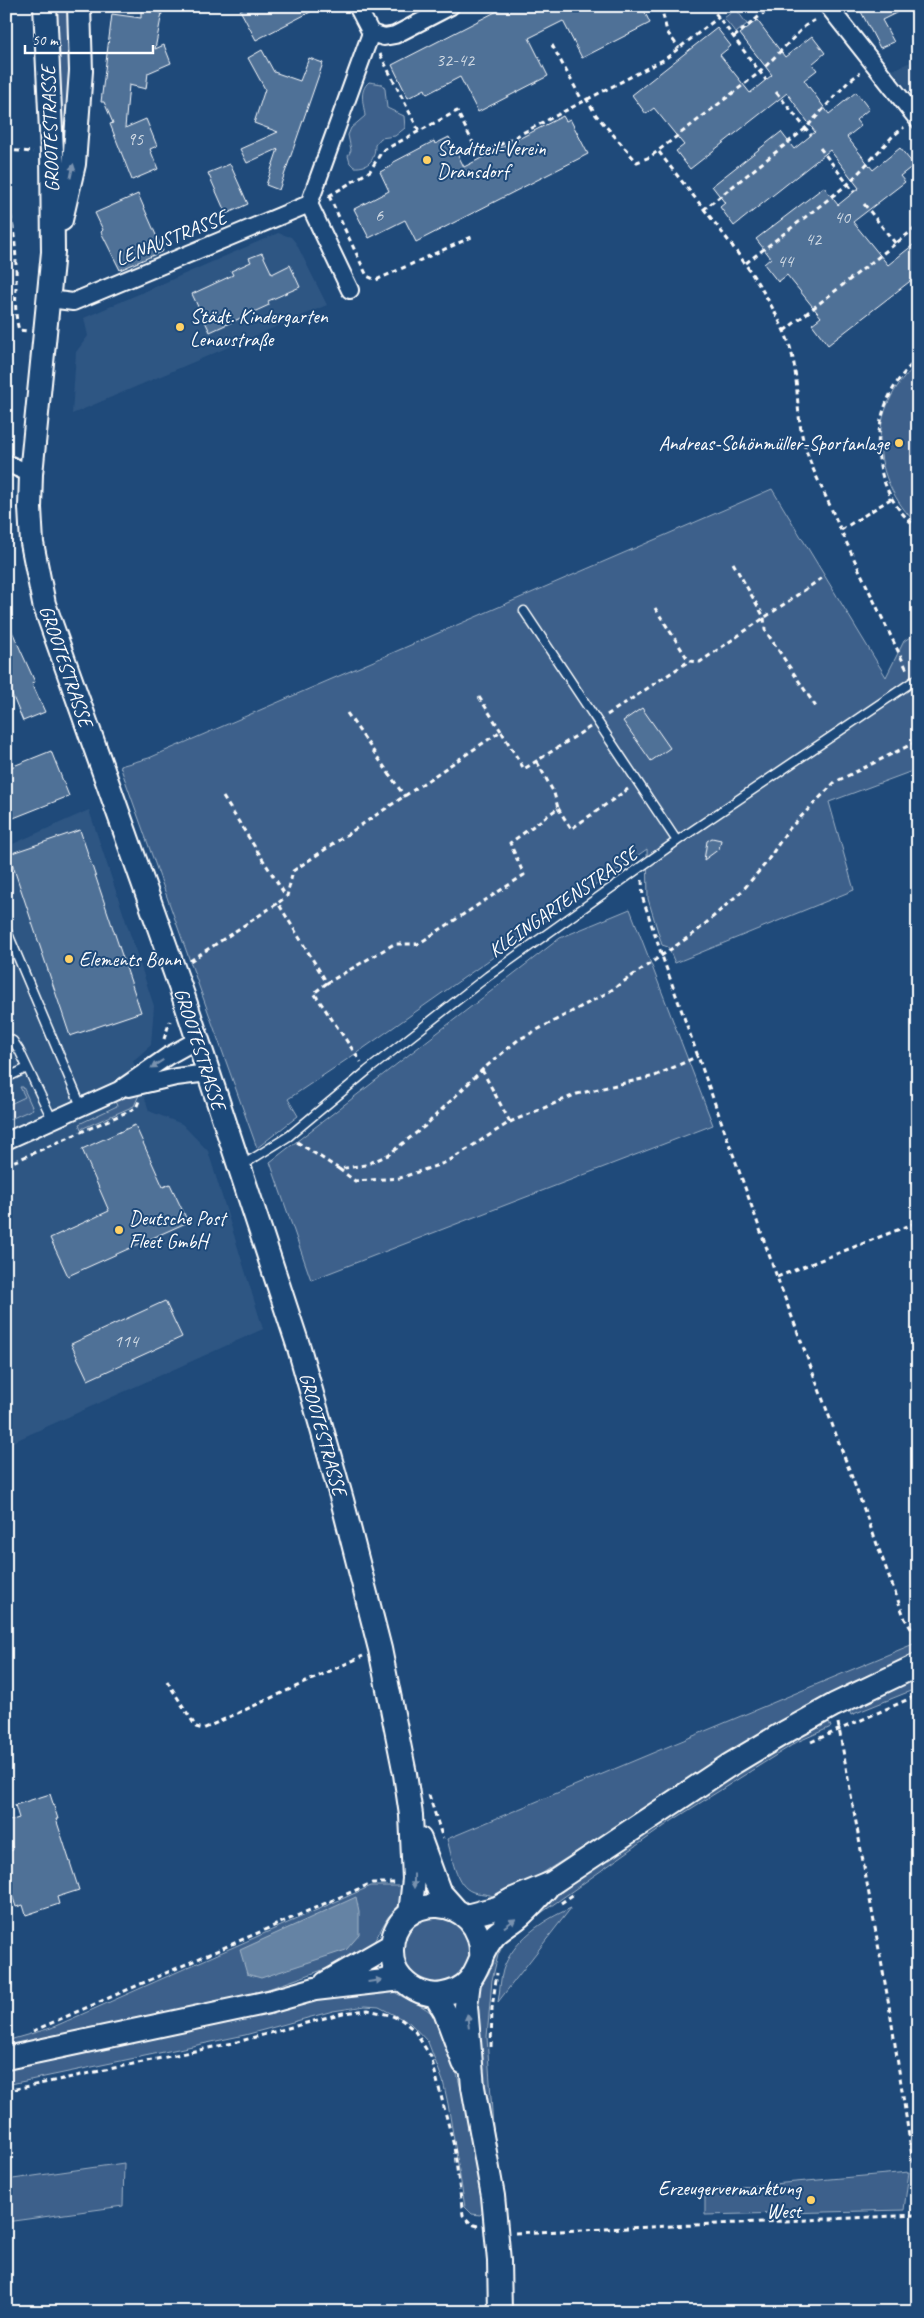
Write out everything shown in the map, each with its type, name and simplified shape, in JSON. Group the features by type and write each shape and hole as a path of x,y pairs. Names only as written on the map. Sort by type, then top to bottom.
{"main road":[{"name":"GROOTESTRASSE","path":"45,6 52,152 53,252 31,474 32,543 44,604 132,848 208,1073 299,1348 342,1500 380,1648 411,1815 414,1879 410,1914"},
{"name":"GROOTESTRASSE","path":"53,252 74,164 81,71 79,6"},
{"path":"460,1912 504,1904 552,1883 728,1766 834,1705 918,1665"},
{"name":"GROOTESTRASSE","path":"411,1815 439,1891 460,1912"},
{"path":"489,1964 474,1925 460,1912 440,1905 424,1907 410,1914 394,1934 392,1958 402,1979 416,1990 435,1995 454,1992 469,1982 476,1972 489,1964 494,1936 521,1915 552,1883"},
{"path":"315,1989 392,1944"},
{"path":"6,2058 269,2002 315,1989 402,1979"},
{"path":"469,1982 466,2006 473,2087 504,2233 500,2312"},
{"path":"435,1995 445,2012 473,2087"}],"street":[{"path":"350,290 316,202 371,33 357,6"},
{"path":"371,33 384,37 395,35 451,6"},
{"path":"829,8 917,119"},
{"name":"LENAUSTRASSE","path":"49,299 73,302 316,202"},
{"path":"6,463 31,474"},
{"path":"119,1090 168,1056 197,1040"},
{"path":"6,1141 119,1090 176,1077 208,1073"}],"lane":[{"path":"524,611 677,842"},
{"name":"KLEINGARTENSTRASSE","path":"238,1167 257,1158 288,1136 488,976 641,867 915,679"},
{"path":"6,929 81,1106"},
{"path":"6,1037 13,1041 19,1050 52,1119"},
{"path":"6,1078 27,1068"}],"path":[{"path":"661,6 667,32 679,48"},
{"path":"710,6 766,80"},
{"path":"734,37 772,6"},
{"path":"586,98 596,115 637,162 659,152 760,72 806,26 829,8"},
{"path":"316,202 370,171 382,152 457,111 477,151 486,152 582,100 664,59 719,17"},
{"path":"371,33 419,131"},
{"path":"552,45 582,100"},
{"path":"703,210 806,129 849,81 873,62"},
{"path":"776,92 811,135"},
{"path":"746,263 848,184 892,137 917,119"},
{"path":"820,148 854,192"},
{"path":"6,150 52,152"},
{"path":"659,152 746,263 784,331 793,354 798,380 799,427 807,454 841,530 915,679"},
{"path":"329,196 367,276 376,280 474,236"},
{"path":"6,198 11,213 16,266 16,320 19,330 31,332"},
{"path":"864,204 896,244"},
{"path":"784,331 918,226"},
{"path":"918,360 889,393 879,428 878,455 884,482 892,498 902,512 918,528"},
{"path":"841,530 892,498"},
{"path":"733,563 764,617 765,630 816,707"},
{"path":"479,697 524,769 689,661 700,662 822,578"},
{"path":"655,608 689,661"},
{"path":"347,714 405,797"},
{"path":"190,961 287,896 293,871 501,731"},
{"path":"339,1169 364,1165 388,1155 425,1126 482,1070 518,1040 607,993 662,956 729,904 766,863 787,831 836,782 918,741"},
{"path":"537,762 554,793 558,808 571,829 637,782"},
{"path":"223,797 287,896"},
{"path":"367,1071 314,993 327,983 394,944 418,944 524,875 510,843 558,808"},
{"path":"641,867 644,899 662,956 777,1277 905,1619 912,1630 918,1633"},
{"path":"278,903 327,983"},
{"path":"163,1041 169,1030 170,1014"},
{"path":"288,1136 355,1181 400,1178 447,1162 510,1122 577,1094 655,1076 698,1056"},
{"path":"482,1070 510,1122"},
{"path":"777,1277 918,1222"},
{"path":"168,1682 196,1727 202,1729 380,1648"},
{"path":"839,1729 918,1695"},
{"path":"834,1705 889,2005 918,2195"},
{"path":"31,2031 372,1883 402,1883 414,1879"},
{"path":"489,1964 492,2008 491,2049"},
{"path":"6,2091 237,2042 343,2014 368,2010 402,2020 414,2030 431,2057 454,2146 463,2215 471,2224 504,2233 918,2215"}],"shaded area":[{"path":"52,6 69,6 70,89 63,178"},
{"path":"736,9 747,24 736,33 724,18"},
{"path":"918,59 918,101 892,70"},
{"path":"369,82 382,84 385,89 387,108 404,116 405,128 395,136 381,138 375,145 373,158 370,162 364,166 354,167 350,163 348,156 351,150 348,135 351,128 365,116 363,94"},
{"name":"Städt. Kindergarten Lenaustraße","path":"278,233 291,237 296,243 327,305 72,414 76,352 88,336 84,318"},
{"name":"Andreas-Schönmüller-Sportanlage","path":"918,364 918,525 902,507 890,487 883,465 880,444 882,422 889,401 901,382"},
{"path":"772,489 886,677 904,641 918,632 918,777 915,770 829,802 854,890 675,963 668,947 662,945 648,899 647,849 364,1048 288,1099 298,1116 257,1148 120,766 149,758"},
{"path":"89,810 154,1006 151,1045 133,1061 149,1111 182,1124 208,1151 263,1329 6,1445 6,847"},
{"path":"630,909 713,1125 311,1280 270,1162 560,938"},
{"path":"20,1087 23,1087 33,1109 6,1121 6,1106 25,1097"},
{"path":"140,1093 134,1106 81,1129 79,1124 117,1106 115,1101"},
{"path":"918,1642 918,1654 848,1684 783,1721 500,1900 494,1896 467,1889 458,1877 447,1839"},
{"path":"918,1677 918,1688 851,1715 849,1710"},
{"path":"828,1720 831,1727 797,1742 673,1820 517,1930 566,1889 645,1835 722,1784"},
{"path":"371,1886 408,1886 402,1902 388,1917 371,1947 351,1960 268,1989 229,1999 6,2046 6,2041 51,2028"},
{"path":"356,1897 359,1911 359,1935 346,1950 261,1978 247,1974 240,1950"},
{"path":"571,1908 498,2002 503,1970 514,1949 530,1932"},
{"path":"436,1916 449,1919 460,1926 467,1937 470,1950 467,1963 460,1974 449,1981 436,1984 423,1981 412,1974 405,1963 402,1950 405,1937 412,1926 423,1919"},
{"path":"506,1939 498,1955 492,1980 487,2037 493,2127 506,2210 500,2195 476,2033 477,1991 489,1973 495,1951"},
{"path":"393,1991 431,2013 446,2037 469,2122 484,2202 483,2212 480,2215 472,2214 465,2207 443,2081 428,2042 410,2023 379,2007 365,2006 333,2011 245,2035 6,2085 6,2070 239,2020 336,1996"},
{"path":"124,2163 123,2206 6,2222 6,2180"},
{"path":"909,2172 904,2210 705,2215 705,2190"}],"building":[{"path":"249,6 322,6 256,40 240,10"},
{"path":"507,6 642,6 650,23 582,58 563,21 529,38 548,76 478,112 460,77 427,94 425,89 408,98 392,65"},
{"path":"858,6 910,6 882,20 894,42 880,48"},
{"path":"141,10 162,13 155,49 164,45 171,63 148,73 146,89 129,85 125,128 146,119 157,146 150,149 158,169 132,180 110,124 113,123 104,102 101,102 112,14 141,18"},
{"path":"757,20 785,57 812,36 825,53 812,64 817,70 804,80 829,114 856,92 869,109 856,120 861,126 847,137 873,170 900,148 914,165 900,176 905,182 853,222 888,265 918,241 918,275 828,345 812,324 821,317 787,275 778,282 764,264 771,258 756,239 824,187 838,205 859,188 830,150 734,226 720,207 725,203 712,186 781,132 794,149 815,132 787,93 690,169 676,151 684,145 654,108 646,114 632,95 717,28 731,46 720,55 750,93 772,75 740,34"},
{"path":"262,50 274,72 300,81 309,58 323,63 279,190 266,185 278,149 247,163 240,149 278,132 254,123 265,89 248,58"},
{"path":"563,116 566,121 570,119 588,154 416,242 405,220 369,238 354,209 389,191 380,172 393,165 392,163 434,141 435,144 449,137 464,167"},
{"path":"230,164 248,204 226,214 208,173"},
{"path":"138,194 163,251 120,270 101,232 103,230 95,213"},
{"path":"262,253 272,274 290,265 300,287 268,301 269,305 210,332 192,294 233,275 231,271 251,262 249,258"},
{"path":"6,618 35,682 32,683 45,712 23,721 11,692 6,694"},
{"path":"642,708 670,748 651,761 623,721"},
{"path":"51,751 69,796 6,821 6,769"},
{"path":"80,830 141,1012 70,1036 9,854"},
{"path":"712,838 721,840 719,849 704,860 707,841"},
{"path":"135,1125 163,1187 170,1184 188,1222 68,1276 50,1238 109,1211 82,1149"},
{"path":"165,1301 182,1337 88,1380 71,1344"},
{"path":"50,1794 79,1890 57,1897 59,1904 26,1915 23,1905 16,1907 6,1877 6,1852 13,1850 6,1831 6,1822 19,1818 15,1805"}],"place":[{"name":"Stadtteil-Verein Dransdorf","path":"427,160"},
{"name":"Städt. Kindergarten Lenaustraße","path":"180,327"},
{"name":"Andreas-Schönmüller-Sportanlage","path":"899,443"},
{"name":"Elements Bonn","path":"69,959"},
{"name":"Deutsche Post Fleet GmbH","path":"119,1230"},
{"name":"Erzeugervermarktung West","path":"811,2200"}]}
